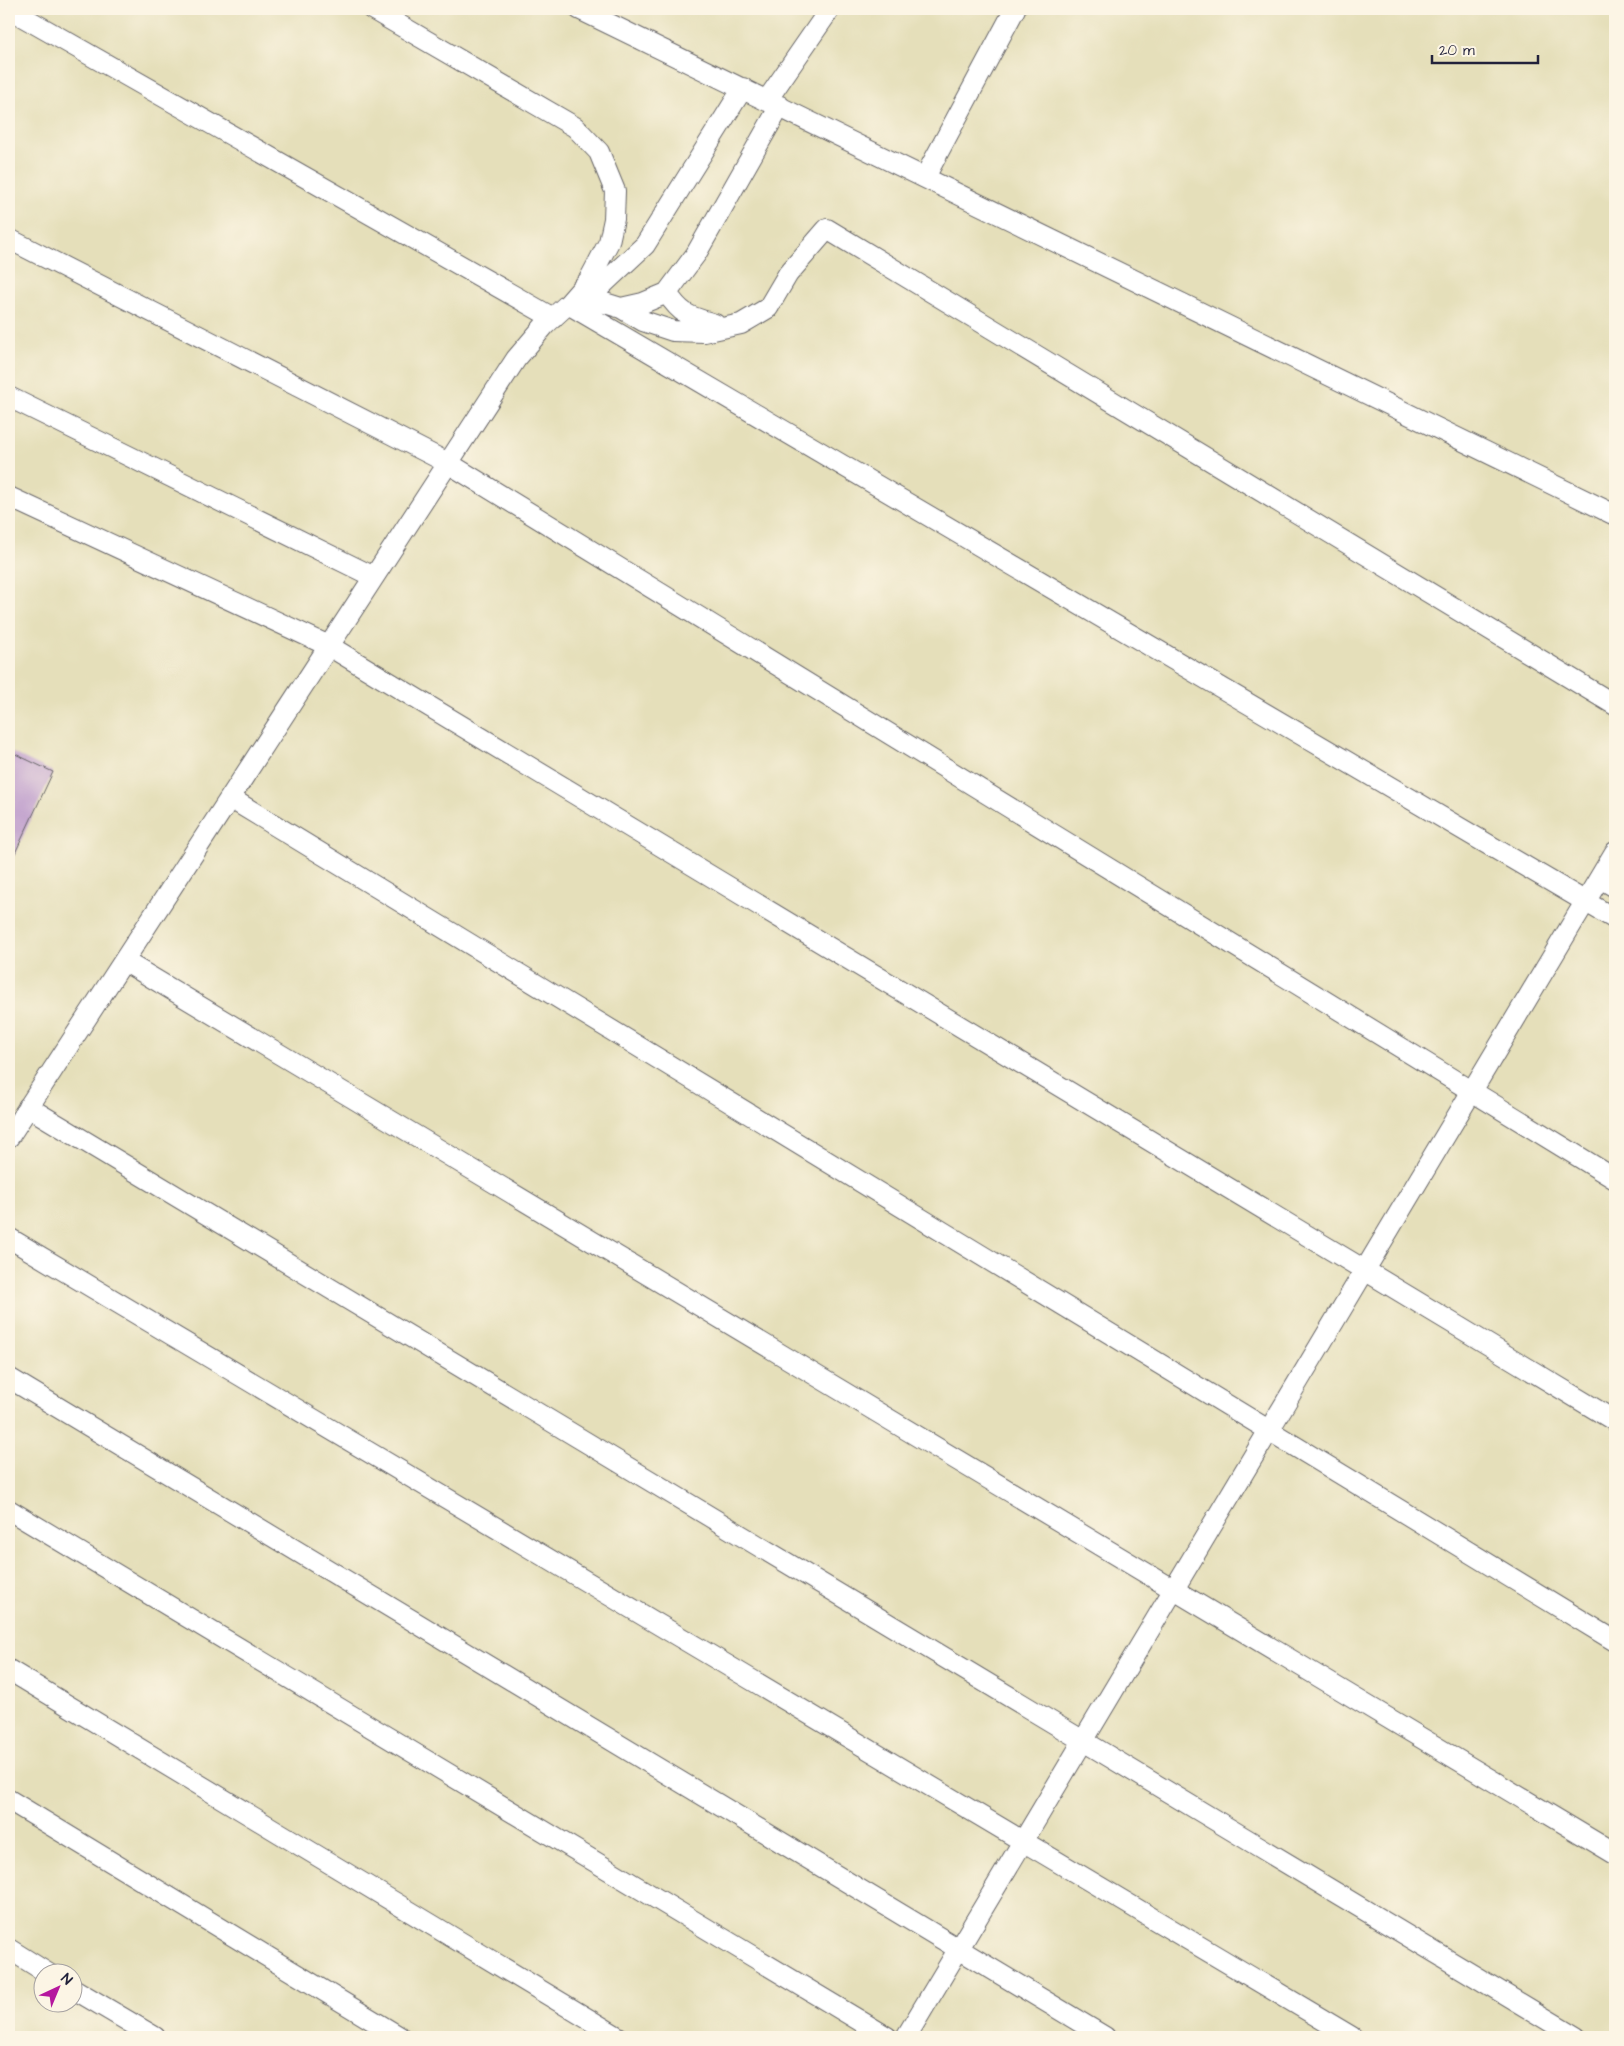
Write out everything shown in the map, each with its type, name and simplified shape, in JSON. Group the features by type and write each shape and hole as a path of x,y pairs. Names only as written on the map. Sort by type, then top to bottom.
{"lane":[{"path":"9,9 553,318"},
{"path":"9,1137 516,360 589,280 608,242 612,226 615,190 600,152 575,127 372,9"},
{"path":"579,9 1615,514"},
{"path":"621,308 643,303 667,293 696,254 774,103 830,9"},
{"path":"925,176 1015,9"},
{"path":"568,304 598,289 645,245 743,88"},
{"path":"568,304 592,299 621,308 643,321 673,331 704,332 741,324 768,308 788,274 827,229 1615,705"},
{"path":"9,239 448,463 1615,1179"},
{"path":"667,293 677,308 693,319 726,328"},
{"path":"568,304 1615,920"},
{"path":"9,398 374,577"},
{"path":"9,497 329,646 1615,1421"},
{"path":"230,798 1615,1641"},
{"path":"906,2037 1586,902 1608,883 1614,856"},
{"path":"124,961 1615,1854"},
{"path":"28,1107 1576,2037"},
{"path":"9,1238 1352,2037"},
{"path":"9,1378 1105,2037"},
{"path":"9,1510 887,2037"},
{"path":"9,1670 618,2037"},
{"path":"9,1800 400,2037"},
{"path":"9,1949 33,1964"},
{"path":"82,1994 155,2037"}],"building":[{"path":"9,751 53,772 9,866"}]}
